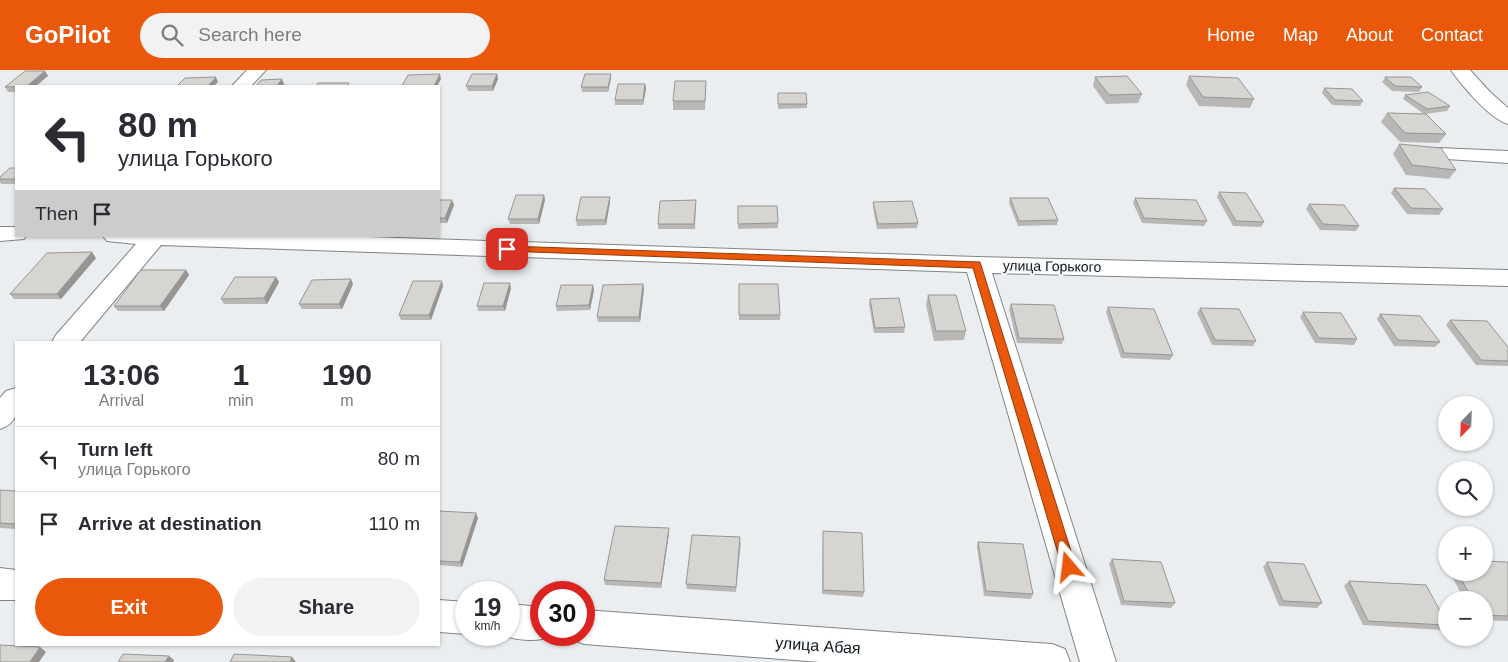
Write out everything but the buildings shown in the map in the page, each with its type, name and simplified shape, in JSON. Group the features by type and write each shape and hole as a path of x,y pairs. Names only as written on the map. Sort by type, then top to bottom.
{"street":[{"path":"242,85 257,70"},
{"path":"1460,70 1483,96 1508,118"},
{"path":"1438,154 1508,157"},
{"path":"0,234 15,234"},
{"path":"65,341 155,237"},
{"name":"улица Горького","path":"155,237 977,264 1508,278"},
{"path":"977,264 1098,662"},
{"path":"0,418 15,400"},
{"path":"0,584 15,585"},
{"path":"440,616 455,617"},
{"name":"улица Абая","path":"595,628 1052,662"}],"route":[{"path":"507,249 977,264 1069,567"}]}
